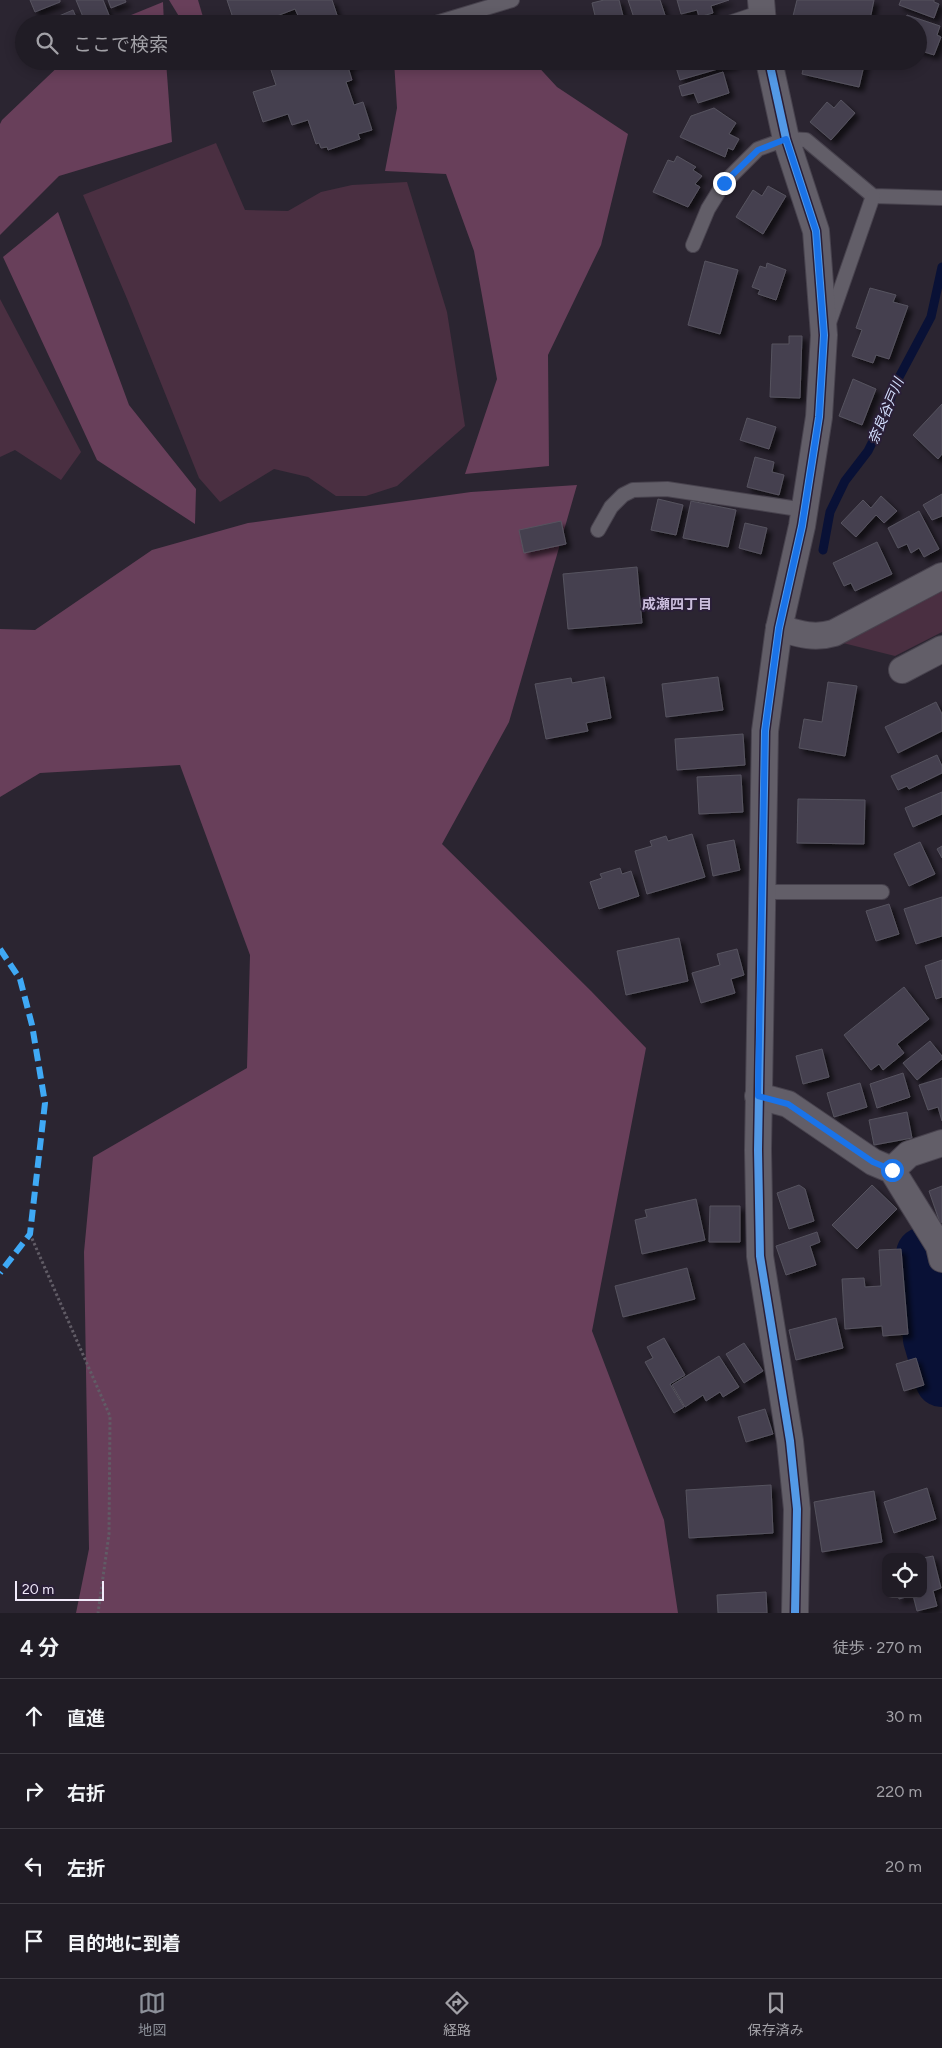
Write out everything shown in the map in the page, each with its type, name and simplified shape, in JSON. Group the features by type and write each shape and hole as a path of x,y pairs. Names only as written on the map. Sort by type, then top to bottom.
{"street":[{"path":"770,70 786,139 816,231 824,335 819,417 805,510 779,628 765,731 758,1096 760,1256 790,1441 796,1499 795,1613"},
{"path":"779,628 806,636 821,637 834,633 942,576"},
{"path":"902,670 942,649"},
{"path":"758,1096 788,1104 873,1162 892,1170 939,1246 942,1259"},
{"path":"892,1170 909,1154 942,1143"}],"lane":[{"path":"463,15 512,0"},
{"path":"692,245 708,209 724,183 758,150 786,139 806,140 873,196 942,198"},
{"path":"824,335 873,196"},
{"path":"598,530 611,508 623,495 633,490 667,489 805,510"},
{"path":"762,892 882,892"}],"path":[{"path":"30,1234 110,1416 109,1534 98,1613"}],"shaded area":[{"path":"169,0 198,0 202,15 178,15"},
{"path":"163,2 164,15 131,15"},
{"path":"55,70 167,70 172,142 59,176 0,235 0,124"},
{"path":"395,70 541,70 557,87 628,134 601,245 548,355 549,466 465,474 497,379 474,251 446,174 385,171 397,108"},
{"path":"216,143 245,210 288,211 321,192 352,185 407,182 447,312 465,426 397,486 366,496 336,496 308,477 274,469 220,502 199,478 83,195"},
{"path":"58,212 129,405 196,489 195,524 97,460 3,257"},
{"path":"0,299 81,452 61,480 15,450 0,457"},
{"path":"577,485 509,722 442,844 646,1048 592,1331 664,1520 678,1613 76,1613 89,1549 84,1252 93,1157 247,1068 250,955 180,765 40,773 0,797 0,629 35,630 152,550 248,523 471,492"},
{"path":"942,590 942,632 895,656 843,643"}],"building":[{"path":"30,0 60,0 60,2 35,12"},
{"path":"76,0 103,0 109,15 82,15"},
{"path":"108,0 125,0 126,2 111,8"},
{"path":"227,0 332,0 337,15 298,15 295,9 279,15 232,15"},
{"path":"604,0 619,0 623,15 595,15 592,3"},
{"path":"628,0 660,0 665,15 633,15"},
{"path":"677,0 729,0 711,6 713,13 698,15 697,10 681,14"},
{"path":"797,0 874,0 871,15 793,15"},
{"path":"901,0 934,0 934,2 939,4 934,18 899,5"},
{"path":"73,10 75,15 61,15"},
{"path":"927,22 940,26 937,35 941,37 934,55 927,53"},
{"path":"271,70 349,70 352,80 346,82 354,105 363,102 372,130 358,134 360,139 328,150 327,147 321,148 319,143 316,144 308,120 292,125 288,114 263,122 253,92 276,85"},
{"path":"677,70 714,70 680,80"},
{"path":"803,70 863,70 859,87 802,74"},
{"path":"723,72 729,93 698,103 694,93 682,96 679,86"},
{"path":"841,100 855,113 831,140 810,122 827,102 834,108"},
{"path":"714,108 736,123 729,134 739,139 733,150 728,148 725,157 680,137 691,116"},
{"path":"677,156 696,167 693,170 702,176 695,184 700,187 688,207 653,192 668,160 674,162"},
{"path":"768,186 786,196 763,234 736,217 753,190 762,196"},
{"path":"705,261 738,270 720,334 688,325"},
{"path":"767,263 786,270 776,300 758,294 760,290 752,287 760,266 766,268"},
{"path":"870,288 896,295 893,302 908,306 889,359 876,355 873,363 852,356 862,330 856,328"},
{"path":"789,336 802,336 800,398 770,397 772,344 789,344"},
{"path":"853,379 876,389 862,425 839,416"},
{"path":"942,404 942,454 938,459 913,435"},
{"path":"747,418 776,427 769,449 740,440"},
{"path":"755,457 774,462 772,472 784,475 779,495 747,487"},
{"path":"942,494 942,516 932,520 923,505"},
{"path":"881,496 897,511 884,523 876,515 856,537 841,523 863,500 871,508"},
{"path":"658,499 683,505 676,535 651,530"},
{"path":"691,501 736,510 728,547 683,538"},
{"path":"919,511 939,549 924,557 919,548 911,553 907,544 898,548 888,528"},
{"path":"561,521 566,544 524,553 519,530"},
{"path":"745,523 767,528 761,554 739,548"},
{"path":"877,542 892,574 855,591 851,583 844,586 833,563"},
{"path":"637,567 642,623 568,629 563,574"},
{"path":"604,677 611,718 586,723 588,731 546,739 535,684 571,678 572,683"},
{"path":"718,677 723,710 666,717 662,684"},
{"path":"828,682 857,686 845,756 799,748 804,719 822,722"},
{"path":"936,702 942,714 942,731 898,753 885,727"},
{"path":"743,734 745,765 677,770 675,739"},
{"path":"937,755 942,766 942,773 909,789 907,786 898,790 891,776"},
{"path":"741,775 743,812 699,814 697,777"},
{"path":"942,792 942,814 913,827 905,808"},
{"path":"798,799 865,800 864,844 797,843"},
{"path":"692,834 705,877 647,894 635,851 652,846 650,841 666,836 668,841"},
{"path":"734,840 740,870 713,876 707,845"},
{"path":"920,842 935,874 909,886 894,854"},
{"path":"942,846 942,858 937,849"},
{"path":"620,868 622,874 631,871 639,896 599,909 590,882 602,878 600,874"},
{"path":"942,897 942,936 916,944 904,909"},
{"path":"889,904 899,934 876,941 866,911"},
{"path":"679,938 688,981 626,995 617,951"},
{"path":"737,949 744,975 731,979 735,993 701,1003 692,973 720,965 717,954"},
{"path":"942,960 942,997 936,999 925,966"},
{"path":"904,987 929,1019 897,1044 904,1053 883,1070 879,1064 871,1070 844,1035"},
{"path":"930,1041 942,1056 942,1059 917,1080 903,1063"},
{"path":"822,1049 829,1077 803,1084 796,1056"},
{"path":"903,1073 910,1097 877,1108 870,1084"},
{"path":"942,1078 942,1121 938,1107 928,1110 919,1085"},
{"path":"860,1083 867,1107 834,1117 827,1093"},
{"path":"907,1112 912,1138 874,1145 869,1120"},
{"path":"799,1185 805,1189 814,1221 789,1229 777,1193"},
{"path":"872,1185 897,1209 857,1249 832,1225"},
{"path":"942,1186 942,1222 940,1223 929,1191"},
{"path":"696,1199 705,1240 642,1254 635,1220 647,1217 645,1210"},
{"path":"710,1206 740,1206 740,1242 709,1242"},
{"path":"817,1232 820,1242 810,1246 816,1265 786,1275 776,1246"},
{"path":"901,1249 908,1334 883,1336 882,1326 845,1329 842,1279 864,1278 865,1287 881,1286 879,1250"},
{"path":"687,1268 695,1299 623,1317 615,1286"},
{"path":"836,1318 843,1348 796,1360 789,1330"},
{"path":"664,1338 685,1375 670,1384 684,1407 674,1413 645,1362 653,1358 647,1347"},
{"path":"744,1343 763,1371 744,1383 726,1354"},
{"path":"719,1356 739,1387 723,1397 720,1392 706,1401 703,1395 685,1407 672,1385"},
{"path":"916,1358 924,1385 904,1391 896,1364"},
{"path":"765,1409 773,1434 746,1442 738,1417"},
{"path":"771,1485 773,1533 689,1538 686,1490"},
{"path":"927,1488 936,1519 894,1533 884,1502"},
{"path":"874,1491 882,1542 822,1552 814,1502"},
{"path":"933,1556 941,1588 933,1591 937,1606 917,1611 914,1598 927,1598 927,1557"},
{"path":"766,1592 767,1613 718,1613 717,1595"}],"waterway":[{"name":"奈良谷戸川","path":"823,550 830,512 845,481 868,451 882,423 896,383 931,317 942,267"},
{"path":"923,1254 930,1339 942,1380"}],"marked path":[{"path":"0,949 20,979 32,1025 45,1103 30,1234 0,1273"}],"cycle path":[{"path":"771,70 786,139 816,231 824,335 819,417 802,526 779,628 765,731 758,1150 760,1256 790,1441 797,1509 795,1613"}],"district":[{"name":"成瀬四丁目","path":"677,604"}],"route":[{"path":"724,183 758,150 786,139 816,231 824,335 819,417 802,526 779,628 765,731 758,1096 788,1104 873,1162 892,1170"}]}
